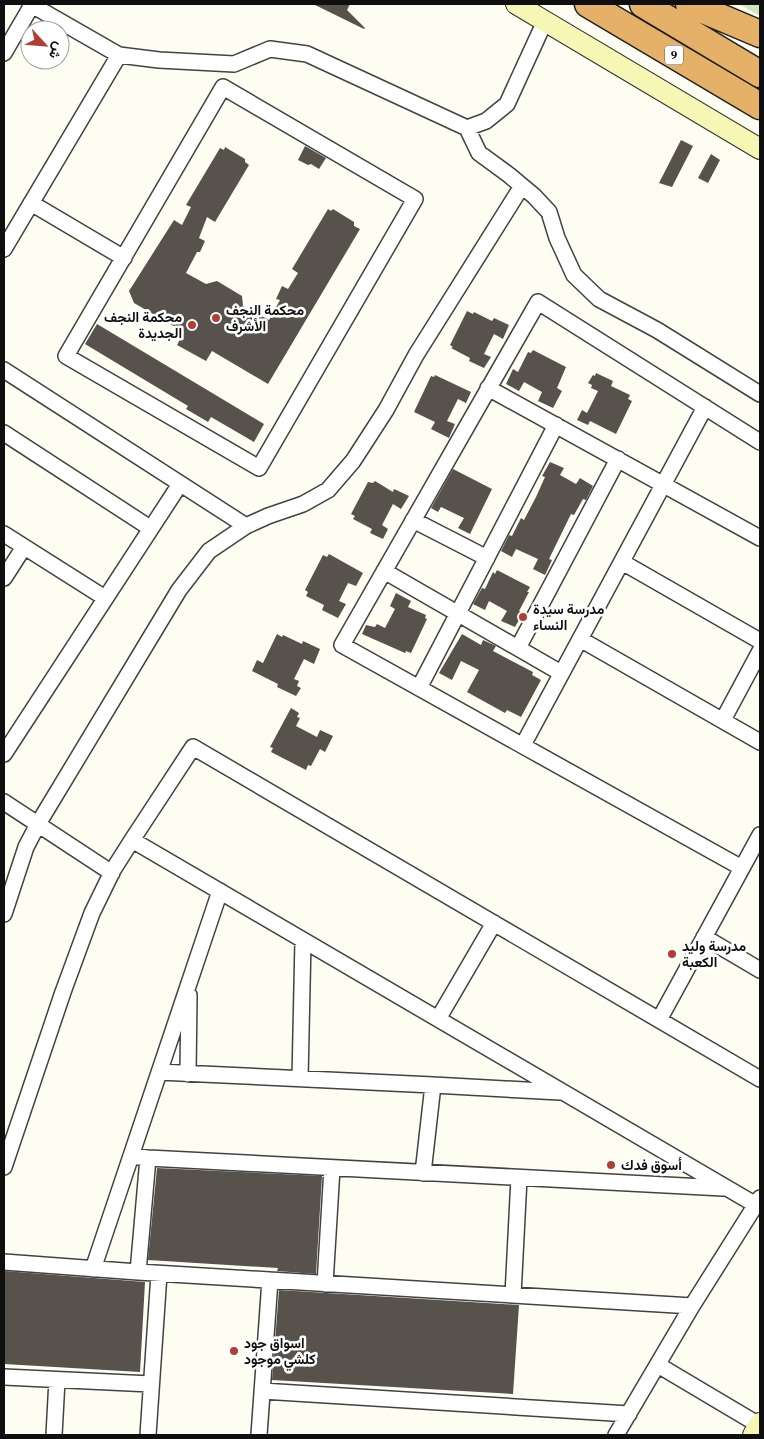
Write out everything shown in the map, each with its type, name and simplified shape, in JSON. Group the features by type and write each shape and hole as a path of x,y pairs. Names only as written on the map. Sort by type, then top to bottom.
{"highway":[{"name":"9","path":"588,4 760,106"},
{"name":"9","path":"643,4 760,74"},
{"path":"707,4 760,34"}],"main road":[{"path":"516,4 760,149"}],"street":[{"path":"4,53 31,4 119,55 158,60 234,64 270,49 307,54 467,128 479,153 522,186 549,212 556,238 574,275 599,299 656,330 760,394"},
{"path":"467,128 486,121 507,104 545,21"},
{"path":"6,239 31,203 119,55"},
{"path":"223,87 415,199 259,468 66,356 124,258 223,87"},
{"path":"4,914 10,873 178,590 209,551 246,526 303,504 328,490 353,461 386,410 416,355 522,186"},
{"path":"31,203 124,258"},
{"path":"742,868 342,645 538,302 760,442"},
{"path":"4,370 246,526"},
{"path":"488,388 760,538"},
{"path":"523,745 705,408"},
{"path":"419,688 556,425"},
{"path":"4,433 150,528"},
{"path":"518,648 618,459"},
{"path":"4,754 180,484"},
{"path":"413,520 487,558"},
{"path":"4,534 105,598"},
{"path":"4,578 24,547"},
{"path":"622,562 760,641"},
{"path":"384,571 561,673"},
{"path":"580,639 760,742"},
{"path":"723,720 760,651"},
{"path":"4,1167 92,913 112,873 132,840 193,747 760,1079"},
{"path":"4,802 112,873"},
{"path":"659,1020 742,868 755,856 760,835"},
{"path":"132,840 726,1188 758,1201 692,1306 616,1435"},
{"path":"92,1269 220,891"},
{"path":"438,1019 494,923"},
{"path":"704,938 760,970"},
{"path":"300,1079 303,940"},
{"path":"188,1074 190,980"},
{"path":"159,1072 564,1093"},
{"path":"423,1173 433,1085"},
{"path":"131,1156 726,1188"},
{"path":"138,1272 148,1158"},
{"path":"325,1284 332,1168"},
{"path":"513,1295 519,1178"},
{"path":"4,1262 159,1274 692,1306"},
{"path":"148,1435 159,1274"},
{"path":"259,1435 270,1280"},
{"path":"658,1365 757,1428"},
{"path":"4,1377 151,1384"},
{"path":"54,1435 58,1380"},
{"path":"262,1391 629,1414"}],"green space":[{"path":"739,4 760,4 760,16"}],"building":[{"path":"313,4 350,4 347,10 365,28 364,29"},
{"path":"681,140 693,146 672,187 659,183"},
{"path":"305,146 326,158 319,169 298,160"},
{"path":"225,147 245,159 245,162 249,165 215,222 207,217 199,238 205,241 186,273 206,284 217,281 242,296 243,306 269,320 280,300 276,299 282,286 288,289 298,273 292,269 328,209 331,211 333,209 354,222 354,226 360,229 268,384 212,351 206,361 177,345 184,332 134,303 129,291 174,220 182,225 191,207 186,205 220,148 224,150"},
{"path":"711,154 720,160 708,183 698,178"},
{"path":"467,311 473,314 474,312 492,321 494,318 509,325 503,339 494,334 484,354 491,357 484,368 469,361 470,358 451,348 453,347 450,345"},
{"path":"97,324 264,424 254,442 211,417 208,422 186,409 188,406 85,344"},
{"path":"533,350 566,367 557,388 562,391 553,408 538,401 542,392 524,382 519,391 506,384 513,369 518,372 528,352 531,353"},
{"path":"596,373 613,381 611,386 630,395 628,399 632,401 616,434 590,421 588,425 577,420 582,410 587,413 598,391 591,388 592,385 588,383"},
{"path":"435,375 471,392 466,403 458,399 447,421 455,424 449,438 431,429 435,422 414,412 431,376 434,377"},
{"path":"550,462 564,468 560,475 576,484 580,478 593,486 586,500 583,499 574,515 571,514 549,559 552,560 545,575 533,569 538,559 516,549 512,557 501,551 509,535 512,536 521,518 524,520 545,477 542,476"},
{"path":"453,469 492,489 470,534 458,528 464,518 441,507 438,512 431,508"},
{"path":"375,481 393,492 394,489 409,496 401,509 393,504 382,525 388,529 383,539 370,533 372,529 353,519 355,516 351,514 368,482 373,483"},
{"path":"329,554 363,573 356,586 348,583 339,601 346,604 338,618 322,610 324,605 306,596 308,592 305,590 323,555 327,557"},
{"path":"497,570 530,587 519,611 523,613 515,627 501,621 507,611 489,601 485,610 473,604 482,588 485,589 493,572 495,574"},
{"path":"396,593 411,601 408,607 426,615 425,618 427,619 411,653 406,651 405,653 362,634 366,625 375,627 377,624 385,628 395,609 390,606"},
{"path":"277,634 302,644 303,641 320,649 314,664 304,659 294,679 299,681 297,686 301,688 296,696 277,687 278,684 252,671 257,660 263,663"},
{"path":"462,634 481,645 483,640 496,646 493,651 533,672 532,675 541,680 521,717 507,710 505,713 467,692 479,670 461,661 452,680 439,673"},
{"path":"291,708 299,713 297,717 300,718 296,726 317,737 320,730 333,736 325,752 320,749 311,766 308,765 306,770 271,752 273,748 270,747"},
{"path":"157,1168 322,1176 316,1274 277,1271 278,1268 148,1260"},
{"path":"4,1271 145,1282 140,1372 4,1364"},
{"path":"279,1290 519,1305 513,1394 272,1380"}],"place":[{"name":"محكمة النجف الأشرف","path":"216,318"},
{"name":"محكمة النجف الجديدة","path":"192,325"},
{"name":"مدرسة سيدة النساء","path":"523,617"},
{"name":"مدرسة وليد الكعبة","path":"672,954"},
{"name":"أسوق فدك","path":"611,1165"},
{"name":"اسواق جود كلشي موجود","path":"234,1351"}]}
